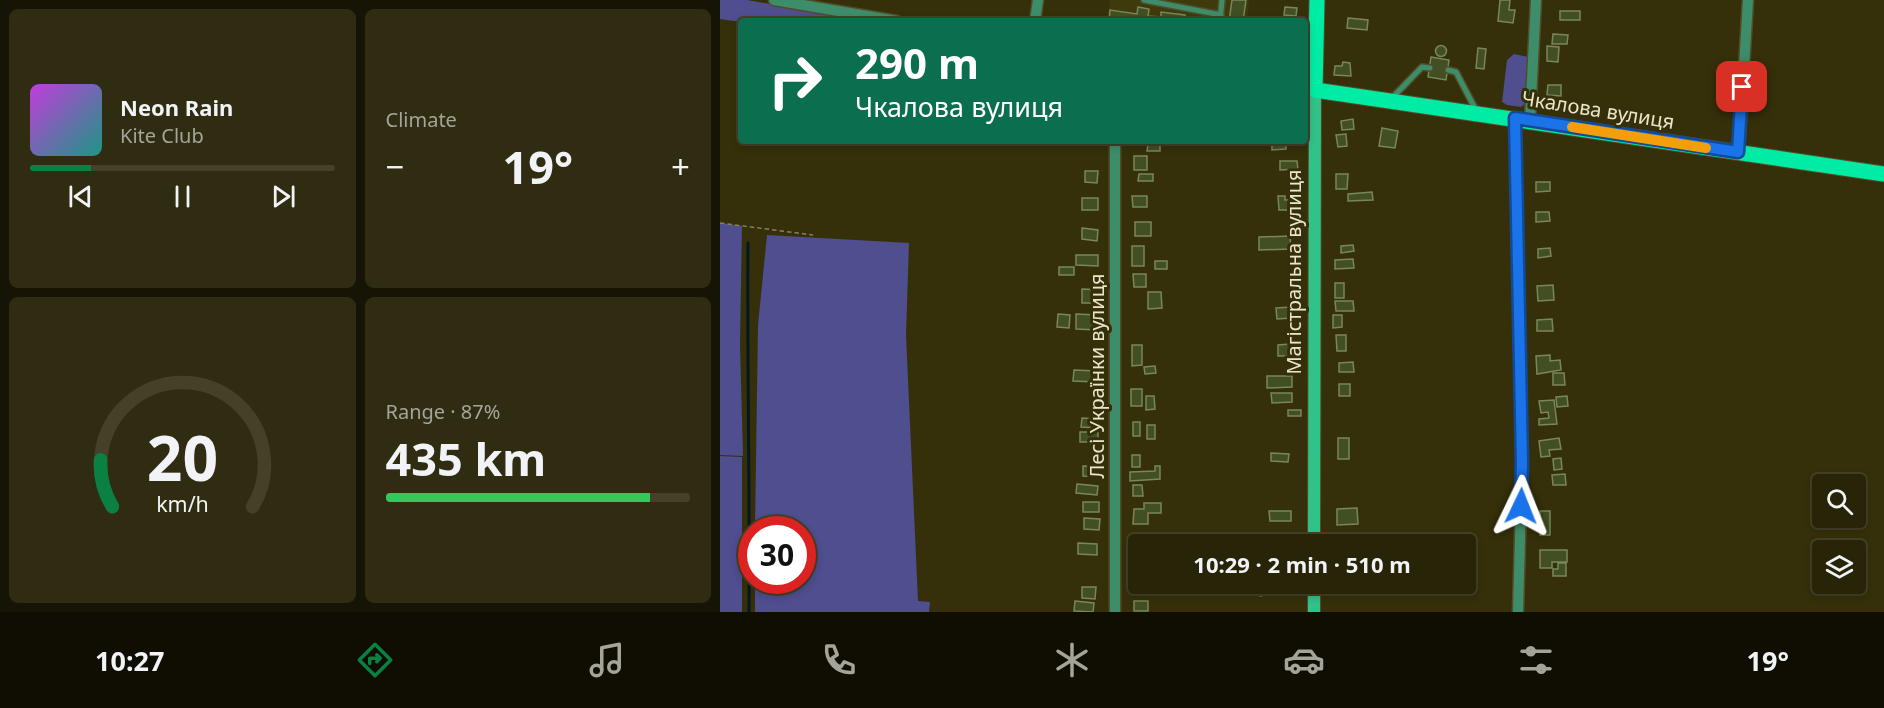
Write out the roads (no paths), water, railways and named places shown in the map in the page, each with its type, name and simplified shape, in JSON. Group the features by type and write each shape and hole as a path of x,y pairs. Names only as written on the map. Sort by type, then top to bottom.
{"main road":[{"name":"Магістральна вулиця","path":"1314,534 1310,89 1317,0"},
{"name":"Чкалова вулиця","path":"1310,89 1884,174"},
{"path":"1314,594 1314,612"}],"street":[{"path":"774,0 811,3 883,18"},
{"path":"1035,18 1038,0"},
{"path":"1518,612 1522,463 1522,119 1536,0"},
{"path":"1738,152 1748,0"},
{"name":"Лесі Українки вулиця","path":"1115,144 1115,612"}],"lane":[{"path":"1144,0 1221,18 1222,0"},
{"path":"1206,18 1207,13"},
{"path":"1389,101 1422,67 1430,68"},
{"path":"1448,70 1456,72 1478,113"}],"waterway":[{"path":"748,243 749,612"}]}
